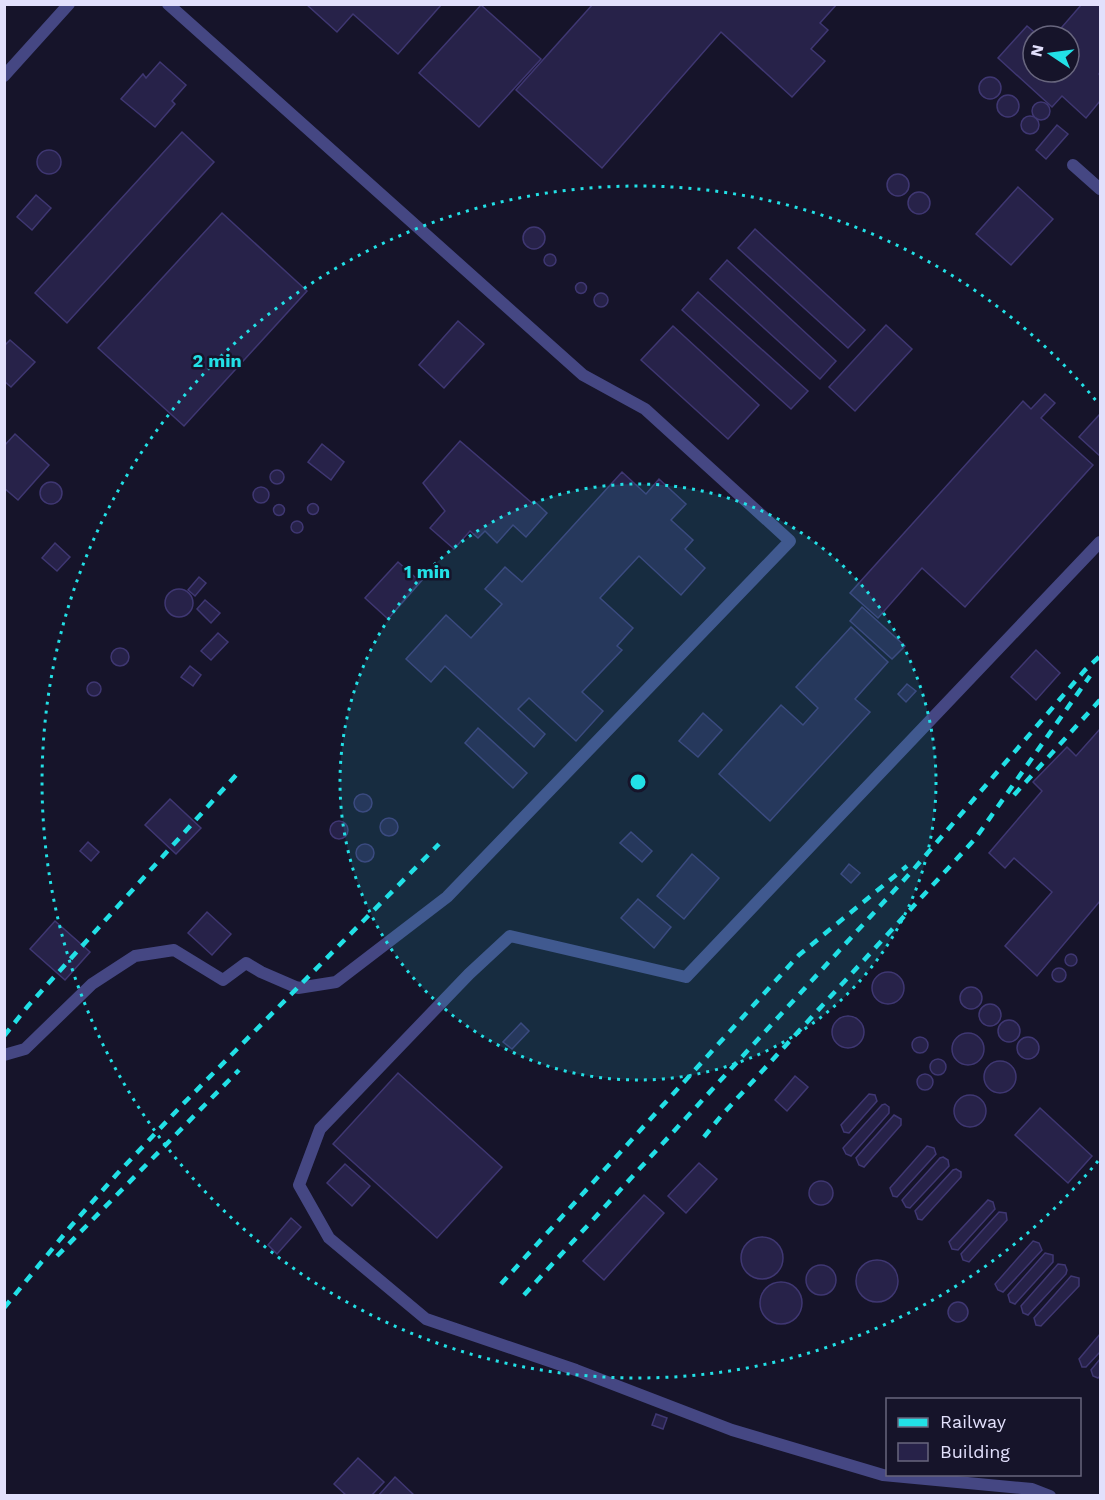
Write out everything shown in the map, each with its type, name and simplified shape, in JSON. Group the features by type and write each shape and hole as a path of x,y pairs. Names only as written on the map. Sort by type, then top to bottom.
{"lane":[{"path":"4,76 69,4"},
{"path":"4,1055 25,1049 92,984 135,956 174,950 223,980 246,963 298,988 336,982 447,897 790,541 645,409 583,375 168,4"},
{"path":"1073,165 1101,189"},
{"path":"886,1475 732,1430 576,1370 426,1319 329,1238 298,1185 320,1128 468,974 510,936 686,977 1101,542"},
{"path":"894,1476 1032,1489 1050,1496"}],"building":[{"path":"306,4 442,4 398,54 353,14 337,32"},
{"path":"593,4 837,4 820,23 828,30 811,49 825,61 792,97 721,32 602,168 516,90"},
{"path":"1082,4 1100,4 1100,101 1086,118 1062,96 1052,107 1027,84 1081,84 1081,24 1065,24"},
{"path":"481,5 541,59 479,127 419,73"},
{"path":"1021,33 1021,79 998,58"},
{"path":"160,62 186,85 172,101 175,104 155,127 121,99 143,74 146,78"},
{"path":"990,77 998,80 1001,88 998,96 990,99 982,96 979,88 982,80"},
{"path":"1008,95 1016,98 1019,106 1016,114 1008,117 1000,114 997,106 1000,98"},
{"path":"1041,102 1047,105 1050,111 1047,117 1041,120 1035,117 1032,111 1035,105"},
{"path":"1030,116 1036,119 1039,125 1036,131 1030,134 1024,131 1021,125 1024,119"},
{"path":"1057,125 1068,134 1046,159 1036,150"},
{"path":"182,132 214,162 67,323 35,293"},
{"path":"49,150 58,153 61,162 58,171 49,174 40,171 37,162 40,153"},
{"path":"898,174 906,177 909,185 906,193 898,196 890,193 887,185 890,177"},
{"path":"1018,187 1053,219 1011,265 976,234"},
{"path":"919,192 927,195 930,203 927,211 919,214 911,211 908,203 911,195"},
{"path":"36,195 51,208 32,230 17,217"},
{"path":"222,213 307,291 184,426 98,348"},
{"path":"534,227 542,230 545,238 542,246 534,249 526,246 523,238 526,230"},
{"path":"755,229 865,330 848,348 738,248"},
{"path":"550,254 556,260 550,266 544,260"},
{"path":"727,260 836,361 820,379 710,279"},
{"path":"581,283 585,284 585,292 581,293 577,292 576,288 577,284"},
{"path":"698,292 808,391 791,409 682,310"},
{"path":"598,293 604,293 608,300 604,307 598,307 594,303 594,297"},
{"path":"458,321 484,344 444,388 419,365"},
{"path":"886,325 912,349 855,411 829,387"},
{"path":"673,326 759,405 728,439 641,360"},
{"path":"10,340 35,362 11,387 4,381 4,346"},
{"path":"1045,394 1055,403 1041,418 1093,465 965,607 922,568 878,618 850,593 1023,401 1031,409"},
{"path":"1100,414 1100,456 1079,437"},
{"path":"15,434 49,465 18,500 4,488 4,446"},
{"path":"460,441 532,503 534,501 547,513 526,537 513,525 497,543 485,531 478,538 470,531 454,549 430,528 445,511 423,483"},
{"path":"322,444 344,462 331,480 308,462"},
{"path":"274,470 280,470 284,477 280,484 274,484 270,480 270,474"},
{"path":"622,472 646,494 659,479 686,504 671,520 693,540 685,549 705,568 681,595 639,556 600,598 633,628 617,646 622,650 582,692 603,711 576,741 529,698 518,709 545,734 534,747 445,666 431,682 406,659 446,615 471,638 502,604 485,589 505,567 522,582"},
{"path":"51,482 59,485 62,493 59,501 51,504 43,501 40,493 43,485"},
{"path":"258,487 264,487 269,495 267,501 258,503 253,498 253,492"},
{"path":"313,503 319,509 313,515 307,509"},
{"path":"279,504 285,510 279,516 273,510"},
{"path":"299,521 303,527 299,533 295,533 291,525"},
{"path":"55,543 70,557 57,571 42,558"},
{"path":"398,562 416,578 420,573 424,578 388,619 365,598"},
{"path":"199,577 206,583 195,596 188,590"},
{"path":"179,589 189,593 193,603 189,613 179,617 169,613 165,603 169,593"},
{"path":"205,600 220,613 211,623 197,609"},
{"path":"862,607 905,646 892,659 850,621"},
{"path":"851,627 888,662 855,699 870,712 770,821 719,774 781,705 803,725 818,708 796,687"},
{"path":"218,633 228,642 211,660 201,651"},
{"path":"120,648 126,651 129,657 126,663 120,666 114,663 111,657 114,651"},
{"path":"1036,650 1060,673 1036,700 1011,677"},
{"path":"190,666 201,675 193,686 181,677"},
{"path":"91,682 97,682 101,689 97,696 91,696 87,692 87,686"},
{"path":"907,684 916,691 906,702 898,694"},
{"path":"703,713 722,730 698,757 679,741"},
{"path":"478,728 527,773 513,788 465,743"},
{"path":"1100,729 1100,901 1037,976 1005,946 1052,892 1014,858 1005,868 989,853 1042,791 1033,782 1067,747 1076,756"},
{"path":"359,794 367,794 372,799 370,810 359,812 354,807 354,799"},
{"path":"170,799 201,828 176,854 145,825"},
{"path":"385,818 393,818 398,823 396,834 385,836 380,831 380,823"},
{"path":"335,821 343,821 348,826 346,837 335,839 330,834 330,826"},
{"path":"631,832 652,851 642,862 620,843"},
{"path":"88,842 99,852 91,861 80,851"},
{"path":"361,844 369,844 374,849 372,860 361,862 356,857 356,849"},
{"path":"692,854 719,878 684,919 657,896"},
{"path":"849,864 860,873 851,883 841,874"},
{"path":"638,899 671,927 654,948 621,918"},
{"path":"207,912 231,934 212,955 188,933"},
{"path":"55,921 90,952 65,980 30,949"},
{"path":"1073,954 1076,955 1076,965 1069,966 1066,965 1065,958 1066,955"},
{"path":"1059,968 1064,970 1066,975 1064,980 1059,982 1054,980 1052,975 1054,970"},
{"path":"888,972 899,977 904,988 899,999 888,1004 877,999 872,988 877,977"},
{"path":"971,987 979,990 982,998 979,1006 971,1009 963,1006 960,998 963,990"},
{"path":"990,1004 998,1007 1001,1015 998,1023 990,1026 982,1023 979,1015 982,1007"},
{"path":"848,1016 859,1021 864,1032 859,1043 848,1048 837,1043 832,1032 837,1021"},
{"path":"1009,1020 1017,1023 1020,1031 1017,1039 1009,1042 1001,1039 998,1031 1001,1023"},
{"path":"521,1023 529,1031 512,1049 503,1042"},
{"path":"968,1033 979,1038 984,1049 979,1060 968,1065 957,1060 952,1049 957,1038"},
{"path":"920,1037 928,1045 920,1053 912,1045"},
{"path":"1028,1037 1036,1040 1039,1048 1036,1056 1028,1059 1020,1056 1017,1048 1020,1040"},
{"path":"938,1059 946,1067 938,1075 930,1067"},
{"path":"1000,1061 1011,1066 1016,1077 1011,1088 1000,1093 989,1088 984,1077 989,1066"},
{"path":"398,1073 502,1167 437,1238 333,1144"},
{"path":"925,1074 933,1082 925,1090 917,1082"},
{"path":"795,1076 808,1087 787,1111 775,1100"},
{"path":"869,1094 875,1095 877,1101 849,1133 844,1132 841,1125"},
{"path":"970,1095 981,1100 986,1111 981,1122 970,1127 959,1122 954,1111 959,1100"},
{"path":"885,1104 889,1107 889,1113 851,1156 846,1154 843,1148"},
{"path":"1040,1108 1092,1156 1068,1183 1015,1135"},
{"path":"894,1115 901,1119 901,1125 864,1167 859,1165 856,1158"},
{"path":"927,1146 934,1148 936,1154 897,1197 893,1196 890,1188"},
{"path":"943,1157 948,1160 949,1166 910,1208 906,1207 902,1200"},
{"path":"699,1163 717,1179 686,1213 668,1196"},
{"path":"345,1164 370,1186 352,1206 327,1183"},
{"path":"956,1169 961,1172 961,1177 922,1220 918,1219 915,1211"},
{"path":"821,1181 830,1184 833,1193 830,1202 821,1205 812,1202 809,1193 812,1184"},
{"path":"644,1195 664,1213 604,1280 583,1261"},
{"path":"988,1200 993,1202 995,1209 958,1250 952,1249 949,1242"},
{"path":"999,1212 1006,1213 1007,1220 969,1262 963,1260 961,1254"},
{"path":"291,1218 301,1227 277,1254 268,1245"},
{"path":"762,1237 770,1238 777,1243 782,1250 782,1266 777,1273 770,1278 762,1279 754,1278 747,1273 742,1266 741,1258 742,1250 747,1243 754,1238"},
{"path":"1033,1241 1039,1243 1042,1250 1003,1292 998,1290 995,1284"},
{"path":"1045,1253 1053,1255 1053,1262 1015,1304 1010,1302 1008,1295"},
{"path":"877,1260 885,1261 892,1266 897,1273 897,1289 892,1296 885,1301 877,1302 869,1301 862,1296 857,1289 856,1281 857,1273 862,1266 869,1261"},
{"path":"1058,1264 1065,1265 1066,1274 1028,1315 1023,1313 1021,1306"},
{"path":"821,1265 832,1269 836,1280 832,1291 821,1295 810,1291 806,1280 810,1269"},
{"path":"1071,1276 1079,1278 1079,1286 1041,1326 1036,1325 1034,1318"},
{"path":"781,1282 789,1283 796,1288 801,1295 801,1311 796,1318 789,1323 781,1324 773,1323 766,1318 761,1311 760,1303 761,1295 766,1288 773,1283"},
{"path":"958,1302 965,1305 968,1312 965,1319 958,1322 951,1319 948,1312 951,1305"},
{"path":"1100,1334 1100,1352 1086,1367 1082,1367 1079,1359"},
{"path":"1100,1359 1098,1378 1093,1376 1091,1370"},
{"path":"656,1414 667,1418 663,1429 652,1425"},
{"path":"358,1458 384,1482 371,1496 347,1496 334,1484"},
{"path":"395,1477 415,1496 378,1496"}],"railway":[{"path":"524,1295 913,870 1085,670 1100,656"},
{"path":"704,1137 975,839 1090,676"},
{"path":"1014,795 1100,700"},
{"path":"4,1036 28,1006 237,774"},
{"path":"4,1308 117,1174 439,844"},
{"path":"501,1284 799,955 907,866"},
{"path":"57,1256 239,1070"}]}
